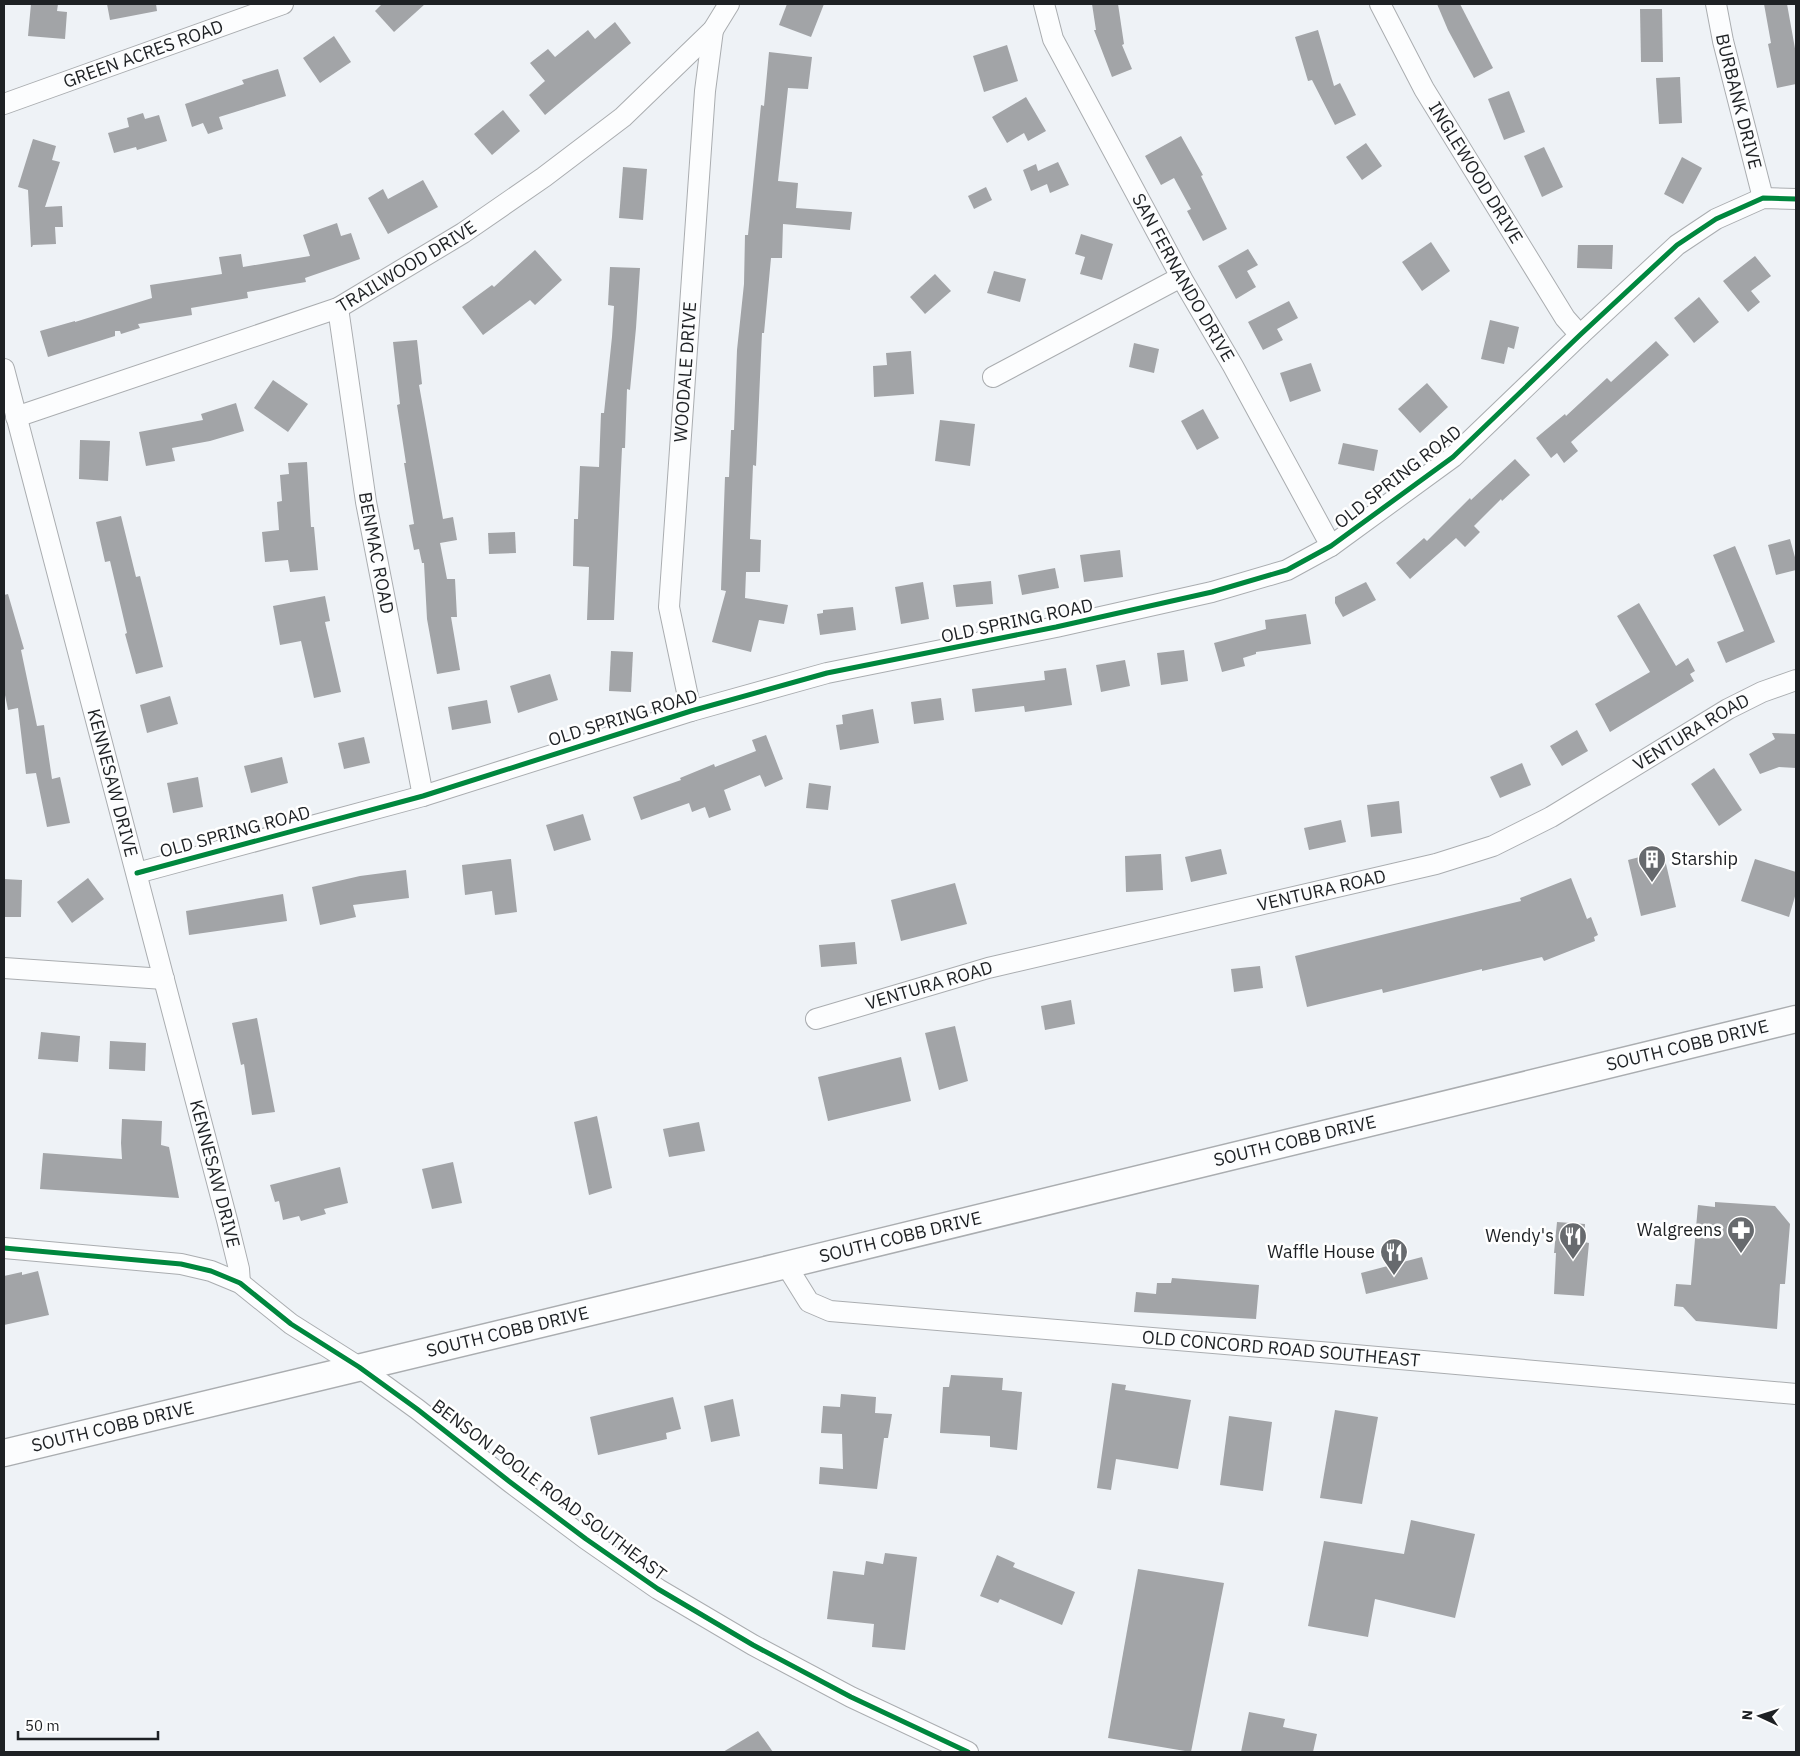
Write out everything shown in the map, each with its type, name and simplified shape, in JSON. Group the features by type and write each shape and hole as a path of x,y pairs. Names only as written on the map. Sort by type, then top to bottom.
{"main road":[{"name":"SOUTH COBB DRIVE","path":"4,1453 786,1265 1796,1018"}],"street":[{"name":"GREEN ACRES ROAD","path":"4,104 283,4"},
{"name":"TRAILWOOD DRIVE","path":"16,417 338,308 462,233 544,177 623,117 713,30 729,4"},
{"name":"SAN FERNANDO DRIVE","path":"1044,4 1053,39 1180,277 1233,366 1331,546"},
{"name":"INGLEWOOD DRIVE","path":"1380,4 1424,89 1565,318 1580,335"},
{"name":"BURBANK DRIVE","path":"1716,4 1723,42 1763,198"},
{"name":"WOODALE DRIVE","path":"691,711 669,607 705,90 713,30"},
{"name":"OLD SPRING ROAD","path":"137,873 423,796 691,711 827,673 1056,627 1212,592 1287,570 1331,546 1453,457 1580,335 1678,245 1716,220 1763,198 1796,199"},
{"path":"993,377 1180,277"},
{"name":"BENMAC ROAD","path":"338,308 366,502 423,796"},
{"name":"KENNESAW DRIVE","path":"4,369 227,1220 239,1269 240,1283"},
{"name":"VENTURA ROAD","path":"816,1019 988,968 1426,866 1493,846 1551,817 1737,704 1762,692 1796,680"},
{"path":"4,968 164,979"},
{"path":"4,1248 181,1264 211,1271 240,1283 291,1324 359,1367"},
{"name":"OLD CONCORD ROAD SOUTHEAST","path":"786,1265 809,1302 830,1310 1796,1394"},
{"name":"BENSON POOLE ROAD SOUTHEAST","path":"359,1367 417,1409 578,1533 658,1589 777,1658 851,1697 968,1752"}],"building":[{"path":"31,4 58,4 57,11 67,12 65,39 28,36"},
{"path":"107,4 156,4 157,11 110,20"},
{"path":"382,4 425,4 394,32 375,11"},
{"path":"787,4 824,4 811,37 779,25"},
{"path":"1092,4 1118,4 1124,44 1122,45 1132,69 1112,77 1094,30 1096,30"},
{"path":"1437,4 1460,4 1493,68 1474,78 1448,30"},
{"path":"1764,4 1787,4 1796,54 1796,84 1777,88 1768,44 1771,43"},
{"path":"1640,9 1662,9 1663,62 1641,62"},
{"path":"615,22 631,43 545,115 529,95 545,81 530,63 548,49 555,57 588,30 595,39"},
{"path":"1318,30 1334,86 1340,83 1356,115 1335,125 1312,80 1308,81 1295,37"},
{"path":"334,36 351,62 320,83 303,58"},
{"path":"1007,45 1018,81 984,92 973,56"},
{"path":"769,52 812,57 808,89 788,88 778,181 798,183 796,208 852,212 850,230 783,224 782,258 771,258 764,333 762,333 756,466 753,465 750,539 761,540 760,572 746,572 745,598 788,605 784,624 759,620 751,652 712,642 726,591 721,590 725,477 729,477 731,430 734,430 737,350 744,284 745,235 748,235 761,105 764,106"},
{"path":"278,69 286,96 219,117 223,129 208,134 203,123 192,127 185,104 244,84 242,80"},
{"path":"1680,77 1682,123 1659,124 1656,78"},
{"path":"1509,91 1525,132 1504,140 1488,99"},
{"path":"1026,97 1046,131 1028,141 1024,133 1007,143 992,117"},
{"path":"503,110 520,131 492,155 474,134"},
{"path":"143,113 145,119 159,115 167,141 137,150 136,147 114,153 108,133 129,127 127,118"},
{"path":"1181,136 1203,175 1201,176 1227,229 1203,241 1187,211 1191,209 1174,178 1161,185 1145,156"},
{"path":"33,139 56,146 52,160 60,162 45,207 62,206 63,227 55,227 56,244 33,245 31,247 28,190 18,187"},
{"path":"1366,143 1382,166 1362,180 1346,157"},
{"path":"1544,147 1563,187 1542,197 1524,156"},
{"path":"1682,157 1702,168 1683,204 1664,194"},
{"path":"1058,162 1069,185 1050,193 1047,184 1031,191 1023,170 1036,164 1038,171"},
{"path":"623,167 647,169 643,220 619,218"},
{"path":"423,180 438,207 388,234 368,198 383,189 388,199"},
{"path":"986,187 992,200 974,209 968,196"},
{"path":"337,223 341,236 351,233 360,259 305,278 306,282 247,292 248,298 191,308 192,315 138,324 140,328 121,334 120,331 115,331 115,336 48,357 40,331 152,298 150,285 222,274 219,257 241,254 243,267 310,256 303,235"},
{"path":"1081,234 1113,244 1102,280 1080,274 1085,257 1075,254"},
{"path":"1431,242 1450,271 1422,291 1402,262"},
{"path":"1578,245 1613,245 1612,269 1577,268"},
{"path":"1248,249 1258,265 1247,271 1256,287 1236,299 1218,266"},
{"path":"535,250 562,280 535,305 530,300 483,335 462,307 492,285 494,287"},
{"path":"1755,256 1771,276 1751,291 1760,302 1748,312 1723,281"},
{"path":"610,267 640,268 630,390 627,389 625,448 622,448 614,620 587,620 589,567 573,566 574,519 578,519 580,466 599,467 601,413 604,413 614,306 608,305"},
{"path":"994,271 1026,279 1020,302 987,293"},
{"path":"935,274 951,291 925,314 910,297"},
{"path":"1699,297 1719,322 1694,343 1674,318"},
{"path":"1289,301 1298,318 1277,329 1283,340 1263,350 1248,322"},
{"path":"1490,320 1519,327 1514,349 1508,347 1504,364 1481,359"},
{"path":"417,340 422,384 419,385 443,519 453,517 457,540 440,543 447,579 455,579 457,617 451,617 460,670 437,674 427,619 424,563 422,563 419,549 414,550 409,525 414,524 397,405 400,404 393,342"},
{"path":"1656,341 1669,355 1571,442 1578,451 1564,463 1557,453 1551,458 1536,438 1565,414 1566,416 1607,378 1611,382"},
{"path":"1134,343 1159,349 1154,373 1129,367"},
{"path":"911,351 914,394 874,397 873,366 887,365 886,353"},
{"path":"1311,363 1321,391 1290,402 1280,373"},
{"path":"273,380 308,404 288,432 254,408"},
{"path":"1427,383 1448,407 1420,433 1398,409"},
{"path":"236,403 244,431 210,441 172,448 175,461 146,466 139,432 203,420 201,414"},
{"path":"1203,409 1219,438 1197,450 1181,421"},
{"path":"940,420 975,424 970,466 935,461"},
{"path":"80,440 110,441 108,481 79,479"},
{"path":"1343,443 1378,450 1374,471 1338,464"},
{"path":"1515,459 1530,475 1502,501 1501,499 1474,526 1480,532 1465,547 1456,538 1410,579 1396,563 1424,538 1427,541 1470,498 1471,500"},
{"path":"307,462 311,527 314,527 318,570 290,572 288,560 265,562 262,532 279,530 277,502 282,501 280,475 289,474 288,463"},
{"path":"121,516 136,577 140,576 163,667 136,674 125,634 127,633 110,561 105,562 96,522"},
{"path":"515,532 516,553 489,554 488,533"},
{"path":"1790,539 1796,561 1796,570 1776,575 1768,545"},
{"path":"1735,546 1775,642 1726,663 1717,642 1744,631 1713,555"},
{"path":"1120,550 1123,577 1084,582 1080,555"},
{"path":"1055,568 1059,588 1022,595 1018,575"},
{"path":"991,581 993,604 956,607 953,585"},
{"path":"923,582 929,619 901,624 895,587"},
{"path":"1366,582 1376,600 1343,617 1335,603 1335,597"},
{"path":"8,594 24,649 21,650 37,726 44,725 52,779 60,777 70,823 47,827 36,773 26,774 18,708 8,710 4,690 4,595"},
{"path":"325,596 330,621 325,622 341,692 314,698 301,641 280,645 273,606"},
{"path":"1639,603 1676,666 1688,658 1695,671 1690,674 1694,681 1610,732 1595,704 1650,672 1617,616"},
{"path":"853,607 856,630 820,635 817,614 823,613 823,610"},
{"path":"1306,614 1311,644 1256,652 1256,654 1243,658 1245,666 1222,672 1214,643 1266,629 1265,620"},
{"path":"1184,650 1188,681 1161,685 1157,653"},
{"path":"611,651 633,652 631,692 609,691"},
{"path":"1125,660 1130,686 1101,692 1096,665"},
{"path":"1066,668 1072,705 1025,712 1024,706 975,712 972,689 1045,680 1044,671"},
{"path":"550,674 558,700 518,713 510,686"},
{"path":"170,696 178,724 147,733 140,705"},
{"path":"941,698 944,720 914,724 911,702"},
{"path":"487,700 491,723 452,730 448,707"},
{"path":"873,709 879,743 840,750 836,725 843,724 842,715"},
{"path":"1577,730 1588,751 1562,766 1550,746"},
{"path":"1772,733 1796,734 1796,768 1779,767 1760,774 1749,754 1775,739"},
{"path":"766,735 783,779 765,787 760,775 724,790 731,810 709,818 705,807 692,812 689,803 641,820 633,797 681,780 680,778 714,764 715,767 756,751 752,740"},
{"path":"364,737 370,763 344,769 338,743"},
{"path":"282,757 288,783 251,793 244,766"},
{"path":"1522,763 1531,785 1500,798 1490,777"},
{"path":"1714,768 1742,810 1719,826 1691,784"},
{"path":"198,777 203,807 173,813 167,783"},
{"path":"809,783 831,786 828,810 806,808"},
{"path":"1399,801 1402,833 1371,837 1367,805"},
{"path":"583,814 591,840 554,851 546,825"},
{"path":"1341,820 1346,842 1309,850 1304,828"},
{"path":"1221,849 1227,874 1191,882 1185,857"},
{"name":"Starship","path":"1663,851 1676,907 1641,916 1628,860"},
{"path":"1161,854 1163,890 1126,892 1125,856"},
{"path":"511,859 517,912 495,915 492,891 465,895 462,865"},
{"path":"1755,859 1796,872 1796,893 1789,917 1741,901"},
{"path":"406,870 409,898 353,905 356,917 320,925 312,887 360,876"},
{"path":"88,878 104,899 72,923 57,902"},
{"path":"1571,878 1587,919 1591,917 1598,935 1594,937 1595,941 1544,961 1542,957 1482,971 1482,969 1383,993 1382,989 1307,1007 1295,956 1521,901 1520,898"},
{"path":"4,879 22,880 21,917 4,917"},
{"path":"955,883 967,924 901,941 891,900"},
{"path":"283,894 287,921 189,935 186,911"},
{"path":"855,942 857,964 821,967 819,945"},
{"path":"1260,966 1263,988 1234,992 1231,969"},
{"path":"1071,1000 1075,1024 1045,1030 1041,1006"},
{"path":"257,1018 275,1112 252,1115 244,1064 241,1065 232,1023"},
{"path":"955,1026 968,1081 939,1090 925,1033"},
{"path":"41,1032 80,1036 78,1062 38,1059"},
{"path":"110,1041 146,1043 145,1071 109,1069"},
{"path":"901,1057 911,1101 828,1121 818,1077"},
{"path":"597,1116 612,1188 589,1195 574,1122"},
{"path":"122,1119 162,1121 161,1145 169,1147 179,1198 40,1189 43,1153 122,1159"},
{"path":"699,1122 705,1151 669,1157 663,1129"},
{"path":"453,1162 462,1203 432,1209 422,1169"},
{"path":"340,1167 348,1203 324,1209 326,1214 301,1221 299,1216 283,1220 279,1201 275,1202 270,1185"},
{"name":"Walgreens","path":"1715,1202 1775,1206 1790,1224 1785,1284 1780,1284 1777,1329 1696,1321 1683,1307 1674,1306 1676,1284 1691,1285 1698,1205 1715,1207"},
{"name":"Wendy's","path":"1557,1222 1585,1224 1584,1242 1589,1243 1584,1296 1554,1294 1556,1253 1554,1253"},
{"name":"Waffle House","path":"1422,1257 1428,1279 1366,1294 1361,1273"},
{"path":"38,1271 49,1315 4,1325 4,1276 22,1272 22,1275"},
{"path":"1172,1278 1259,1285 1256,1319 1134,1312 1136,1292 1156,1294 1157,1283 1171,1283"},
{"path":"951,1375 1003,1378 1002,1390 1022,1392 1017,1450 990,1447 990,1436 940,1433 943,1387 949,1387"},
{"path":"1112,1383 1126,1385 1125,1390 1191,1400 1178,1469 1116,1459 1111,1490 1097,1488"},
{"path":"841,1394 876,1397 875,1413 892,1414 888,1438 884,1438 877,1489 819,1484 820,1467 843,1469 842,1434 821,1433 823,1406 840,1407"},
{"path":"673,1397 681,1429 666,1433 667,1439 598,1455 590,1417"},
{"path":"733,1399 740,1436 711,1442 704,1406"},
{"path":"1335,1410 1378,1417 1362,1504 1320,1498"},
{"path":"1229,1416 1272,1422 1263,1491 1220,1485"},
{"path":"1411,1520 1475,1534 1455,1618 1375,1599 1368,1637 1308,1626 1324,1541 1404,1554"},
{"path":"885,1553 917,1557 905,1650 872,1647 874,1624 827,1619 833,1571 864,1575 866,1561 883,1564"},
{"path":"997,1555 1015,1563 1013,1567 1075,1592 1062,1625 1000,1599 998,1603 980,1596"},
{"path":"1138,1569 1224,1583 1191,1752 1108,1738"},
{"path":"1249,1712 1285,1719 1283,1727 1317,1734 1313,1752 1241,1752"},
{"path":"758,1731 773,1752 723,1752"}],"cycle path":[{"path":"137,873 423,796 691,711 827,673 1056,627 1212,592 1287,570 1331,546 1453,457 1677,245 1716,219 1763,198 1796,199"},
{"path":"4,1248 181,1264 211,1271 240,1283 291,1324 359,1367 417,1409 586,1539 658,1589 753,1645 851,1697 968,1752"}],"place":[{"name":"Starship","path":"1652,883"},
{"name":"Walgreens","path":"1741,1254"},
{"name":"Wendy's","path":"1573,1260"},
{"name":"Waffle House","path":"1394,1276"}]}
